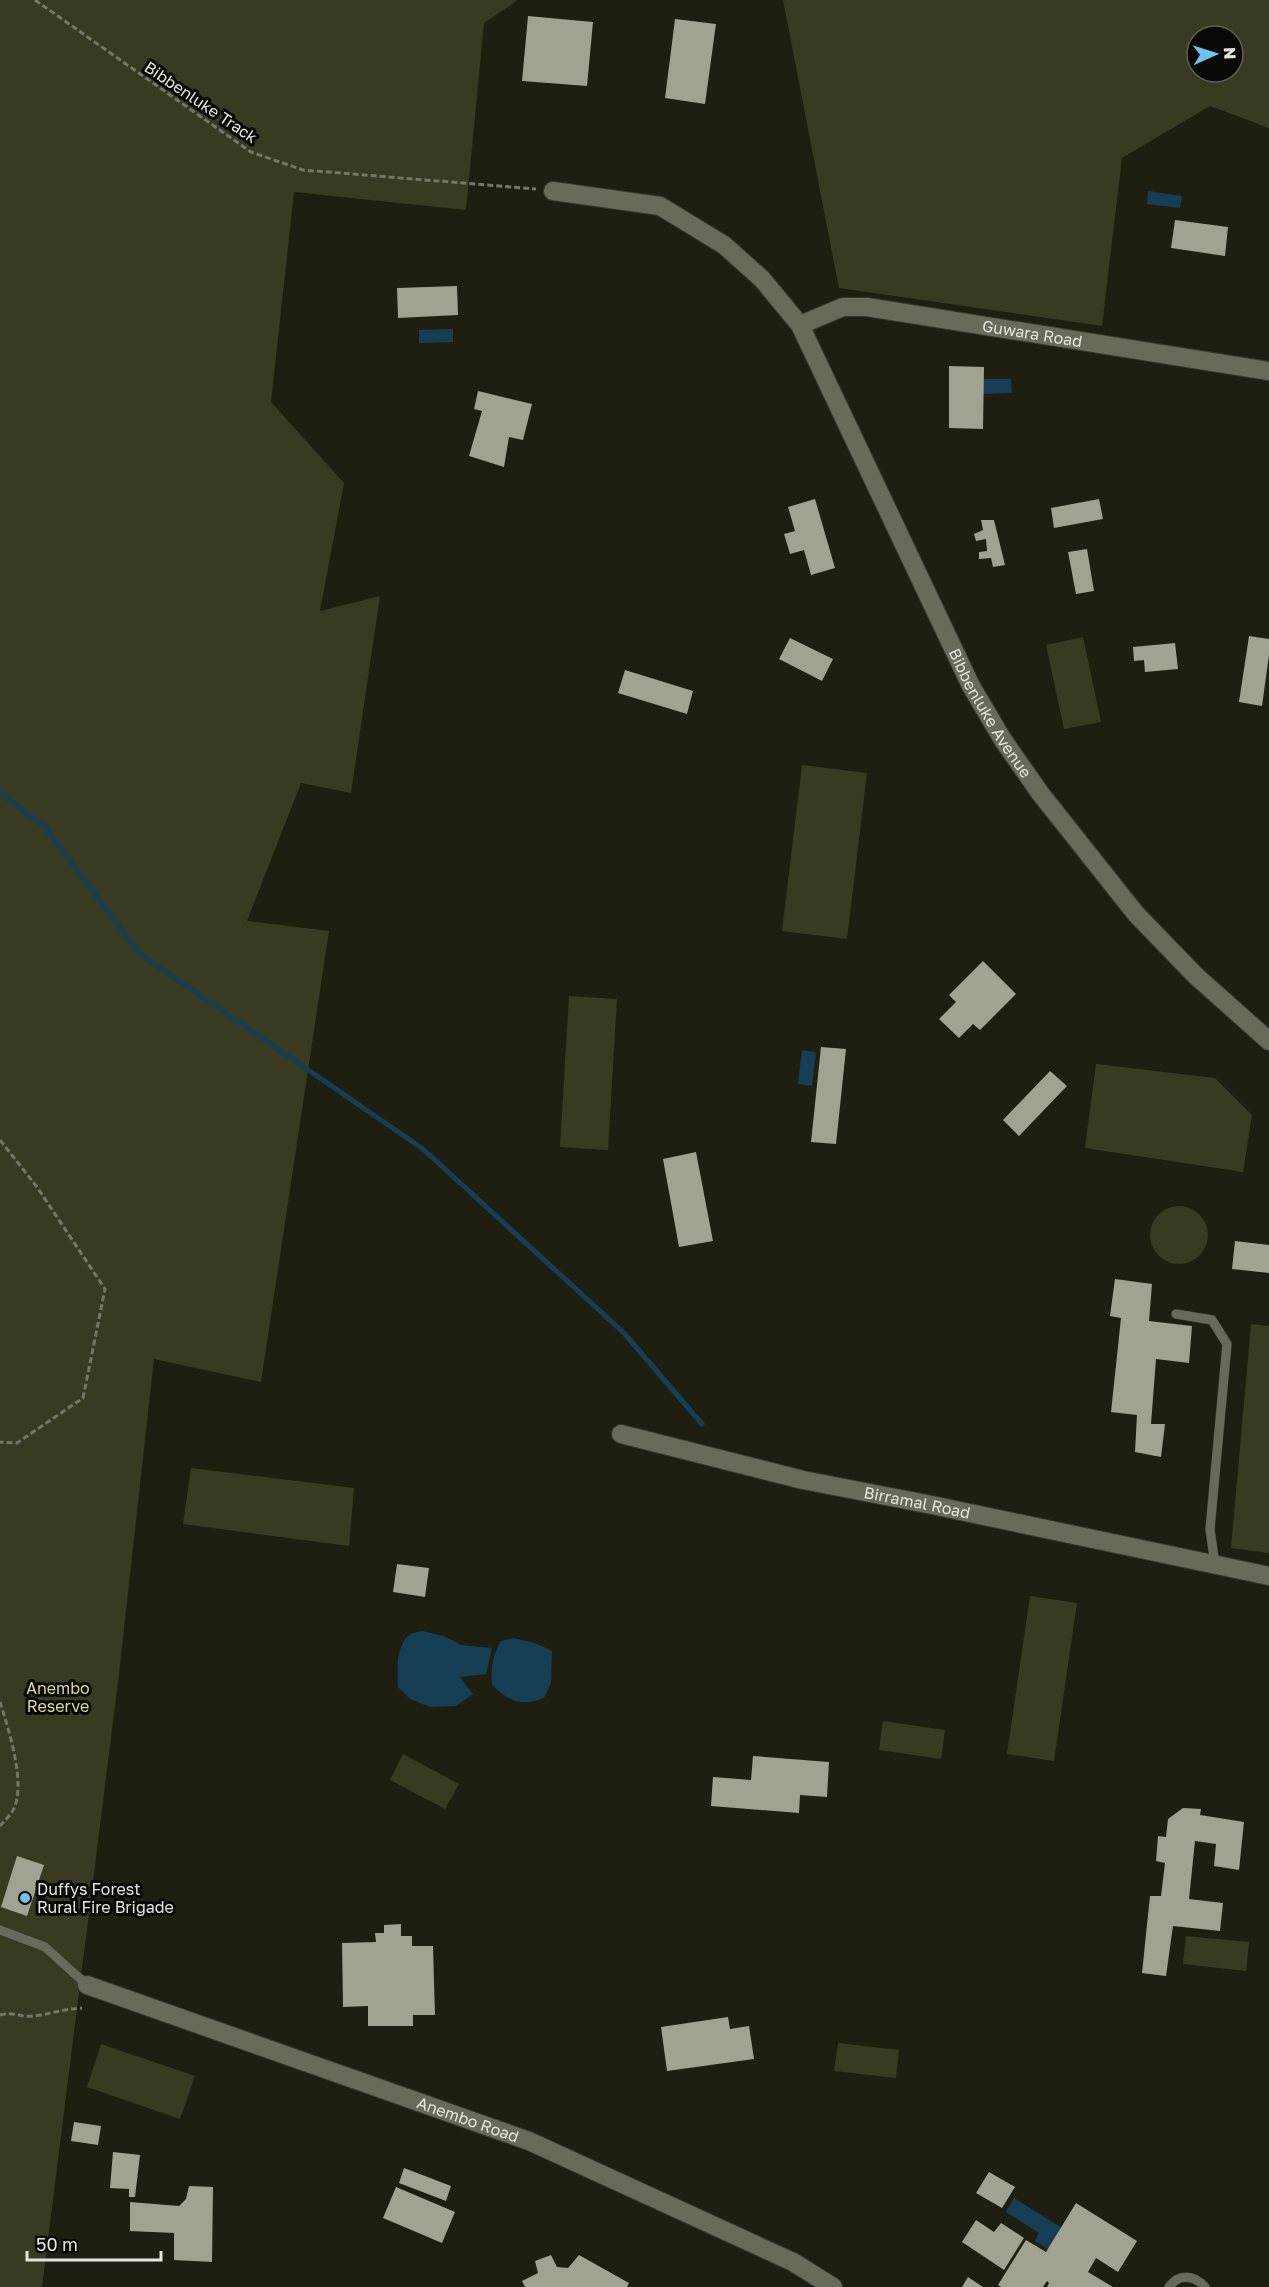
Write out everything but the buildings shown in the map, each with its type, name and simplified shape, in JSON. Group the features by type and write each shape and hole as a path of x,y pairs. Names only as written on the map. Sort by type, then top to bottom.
{"street":[{"name":"Bibbenluke Avenue","path":"553,191 660,206 724,245 762,279 800,325 971,686 1003,740 1040,793 1136,914 1196,976 1269,1041"},
{"name":"Guwara Road","path":"800,325 843,307 867,307 1269,370"},
{"name":"Birramal Road","path":"621,1434 803,1480 1269,1576"},
{"name":"Anembo Road","path":"87,1985 529,2141 793,2262 833,2287"}],"lane":[{"path":"1176,1314 1212,1320 1227,1344 1210,1529 1215,1565"},
{"path":"0,1930 45,1947 87,1985"},
{"path":"1169,2287 1175,2280 1185,2277 1199,2281 1205,2287"}],"path":[{"name":"Bibbenluke Track","path":"35,0 251,152 303,170 553,191"},
{"path":"0,1140 37,1187 105,1289 82,1398 18,1443 0,1442"},
{"path":"0,1702 9,1731 19,1785 14,1810 0,1826"},
{"path":"0,2015 10,2012 30,2017 58,2010 82,2008"}],"green space":[{"name":"Anembo Reserve","path":"0,0 518,0 484,23 466,210 294,192 271,402 344,483 320,611 380,596 351,793 301,783 247,921 329,931 261,1382 154,1359 119,1674 42,2287 0,2287"},
{"path":"783,0 1269,0 1269,128 1210,106 1122,158 1102,326 839,288"},
{"path":"1083,637 1101,722 1064,729 1046,645"},
{"path":"802,765 867,773 847,939 782,931"},
{"path":"569,996 617,999 608,1150 560,1147"},
{"path":"1096,1064 1215,1078 1252,1115 1243,1172 1085,1148"},
{"path":"1173,1206 1185,1206 1200,1214 1208,1229 1208,1241 1200,1256 1185,1264 1173,1264 1158,1256 1150,1241 1150,1229 1158,1214"},
{"path":"1251,1324 1269,1326 1269,1553 1231,1548"},
{"path":"191,1468 354,1488 349,1546 183,1524"},
{"path":"1030,1596 1077,1603 1054,1761 1007,1754"},
{"path":"883,1721 945,1730 941,1759 879,1750"},
{"path":"403,1754 459,1784 445,1809 390,1780"},
{"path":"1186,1936 1249,1942 1246,1971 1183,1964"},
{"path":"838,2043 899,2050 896,2078 834,2071"},
{"path":"101,2044 195,2076 180,2119 87,2087"}],"water":[{"path":"1148,191 1182,196 1180,208 1147,204"},
{"path":"453,329 453,342 419,343 419,330"},
{"path":"978,379 1011,379 1012,393 979,394"},
{"path":"802,1050 816,1052 812,1086 798,1084"},
{"path":"422,1631 444,1636 461,1645 492,1648 486,1674 460,1677 473,1694 456,1706 430,1707 410,1699 398,1687 398,1660 401,1646 409,1635"},
{"path":"513,1638 535,1643 552,1651 551,1683 544,1698 529,1702 516,1701 492,1685 493,1662 498,1646 501,1641"},
{"path":"1014,2198 1062,2228 1049,2250 1035,2241 1039,2233 1006,2212"}],"waterway":[{"path":"0,793 45,827 140,954 423,1149 624,1333 702,1424"}],"place":[{"name":"Duffys Forest Rural Fire Brigade","path":"25,1898"}]}
